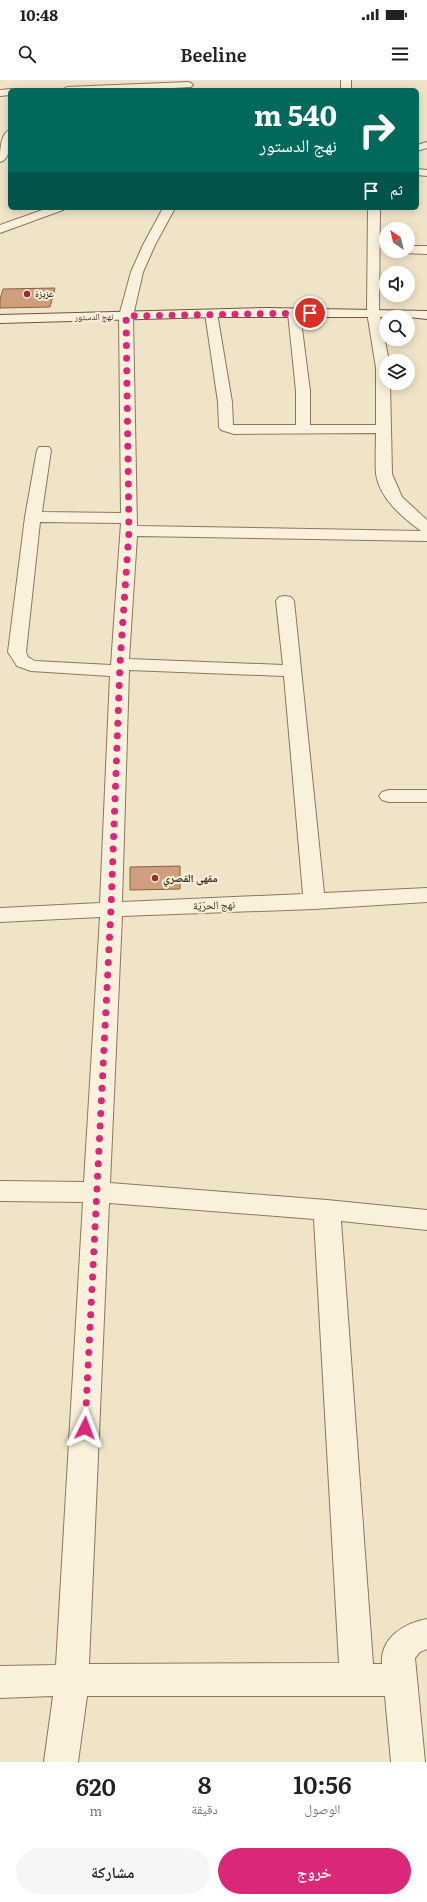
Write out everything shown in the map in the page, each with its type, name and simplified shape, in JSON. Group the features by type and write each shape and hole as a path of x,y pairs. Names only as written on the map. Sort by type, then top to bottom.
{"street":[{"path":"115,88 188,85"},
{"path":"0,159 8,139"},
{"path":"0,229 53,210"},
{"path":"61,1762 72,1680 111,908 120,667 129,524 126,316 137,272 149,245 169,210"},
{"path":"374,210 379,249 373,312 383,368 384,474 388,489 409,514 427,528"},
{"path":"415,250 427,250"},
{"name":"نهج الدستور","path":"0,319 211,313 373,312 427,315"},
{"path":"211,313 225,402 226,427 234,430 383,429"},
{"path":"294,313 303,391 303,429"},
{"path":"44,450 33,517 18,652 19,659 25,664 35,666 293,671"},
{"path":"33,517 129,524 427,536"},
{"path":"285,601 293,671 314,902"},
{"path":"389,796 427,796"},
{"name":"نهج الحرّيّة","path":"0,914 111,908 314,902 427,895"},
{"path":"0,1191 96,1192 327,1210 427,1220"},
{"path":"327,1210 357,1679"},
{"path":"408,1762 398,1658 401,1650 409,1640 427,1634"},
{"path":"0,1682 72,1680 357,1679 401,1681"}],"building":[{"name":"عزيزة","path":"55,288 50,307 0,308 0,299 3,289"},
{"name":"مقهى القصري","path":"180,866 180,889 130,890 130,867"}],"place":[{"name":"عزيزة","path":"27,294"},
{"name":"مقهى القصري","path":"155,878"}],"route":[{"path":"85,1428 111,908 120,664 129,531 126,316 211,313 310,313"}]}
